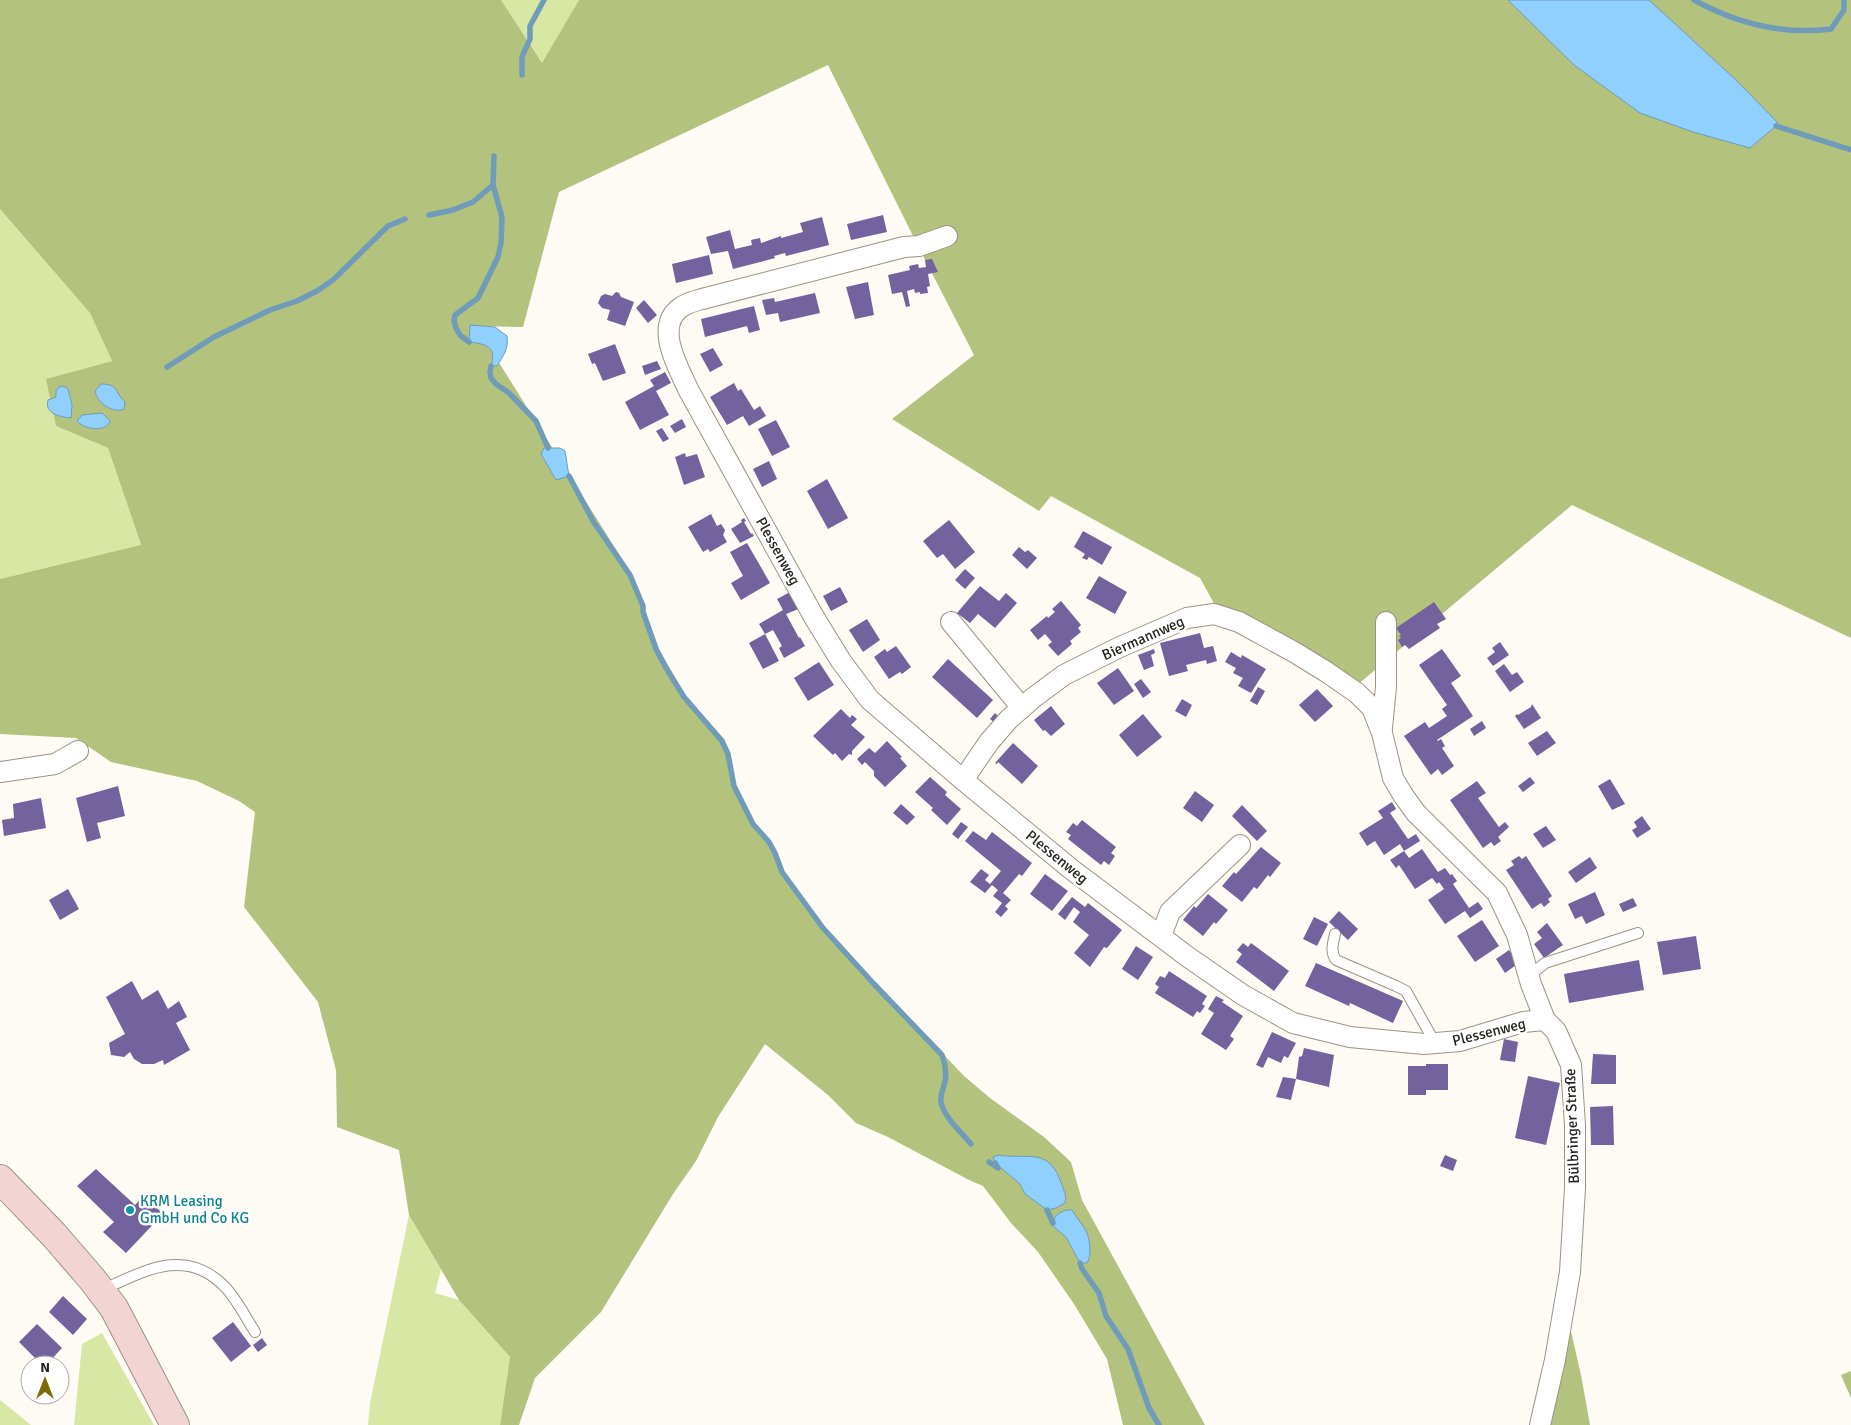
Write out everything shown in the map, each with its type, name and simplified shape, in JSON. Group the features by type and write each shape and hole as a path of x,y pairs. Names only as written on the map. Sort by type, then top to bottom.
{"main road":[{"path":"0,1179 54,1235 114,1308 175,1425"}],"street":[{"name":"Plessenweg","path":"947,236 919,246 904,247 702,299 681,307 676,312 669,328 674,359 689,391 810,609 841,661 870,700 1071,869 1243,995 1293,1022 1350,1037 1424,1044 1460,1041 1523,1022 1545,1020"},
{"name":"Biermannweg","path":"963,780 988,742 1022,708 1064,675 1120,647 1187,618 1214,614 1239,622 1294,652 1357,693 1372,708"},
{"path":"950,622 1022,708"},
{"name":"Bülbringer Straße","path":"1382,733 1386,687 1386,622"},
{"name":"Bülbringer Straße","path":"1372,708 1382,733 1394,778 1416,813 1497,893 1517,934 1529,976 1545,1020 1556,1031 1571,1065 1575,1125 1575,1188 1570,1272 1555,1360 1540,1425"},
{"path":"0,772 55,764 78,751"},
{"path":"1161,936 1170,912 1240,845"}],"lane":[{"path":"1529,976 1545,963 1638,933"},
{"path":"1335,934 1332,948 1336,960 1406,991 1435,1043"},
{"path":"101,1290 164,1264 198,1267 225,1287 255,1332"}],"green space":[{"path":"0,0 501,0 542,63 579,0 1851,0 1851,638 1572,505 1356,686 1216,607 1200,578 1051,496 1039,511 892,419 974,355 828,65 559,192 523,327 476,326 632,575 659,649 685,695 724,739 729,753 735,786 754,824 770,841 783,871 823,927 964,1076 990,1098 1044,1137 1071,1162 1082,1200 1205,1425 1123,1425 1107,1359 1074,1304 1038,1252 1011,1223 983,1186 888,1137 856,1123 828,1095 765,1044 718,1117 696,1161 673,1194 601,1312 535,1378 519,1425 500,1425 510,1357 459,1300 409,1215 399,1150 337,1127 336,1070 318,1002 244,907 255,812 239,801 197,781 111,762 76,738 0,734 0,579 141,545 108,448 56,426 46,379 112,361 90,313 0,209"},
{"path":"501,0 579,0 542,64"},
{"path":"0,209 90,313 112,361 47,379 56,426 108,448 141,546 0,579"},
{"path":"409,1215 441,1270 435,1293 459,1300 510,1357 500,1425 368,1425 370,1403"},
{"path":"1565,1305 1590,1425 1540,1425"},
{"path":"102,1333 154,1425 74,1425 82,1344"},
{"path":"1851,1371 1851,1398 1841,1375"},
{"path":"0,1400 31,1425 0,1425"}],"water":[{"path":"1508,0 1649,0 1737,81 1777,122 1776,126 1750,148 1693,132 1640,113 1574,65"},
{"path":"470,325 495,327 507,336 506,349 497,366 491,366 492,354 489,347 469,342"},
{"path":"101,384 111,385 116,389 125,402 124,409 111,409 99,400 95,391"},
{"path":"63,386 68,389 72,405 71,418 54,414 48,409 47,405 48,400 56,397 56,391 59,387"},
{"path":"102,413 110,421 109,424 102,428 88,428 77,421 82,415"},
{"path":"544,448 560,448 565,451 569,476 556,480 541,454"},
{"path":"998,1155 1037,1157 1051,1165 1057,1173 1065,1194 1065,1203 1047,1210 1025,1194 1020,1184 995,1163 993,1157"},
{"path":"1067,1210 1072,1210 1087,1234 1090,1252 1087,1263 1080,1263 1066,1237 1053,1226 1057,1215"}],"building":[{"path":"883,215 887,232 851,240 847,224"},
{"path":"822,217 829,245 786,256 785,253 774,256 775,258 733,269 728,251 711,254 706,237 730,230 735,249 752,245 751,240 760,238 761,243 781,236 781,238 803,232 800,223"},
{"path":"709,255 713,274 676,283 672,264"},
{"path":"932,259 938,272 928,274 930,286 927,287 928,293 915,293 914,289 907,291 910,306 906,307 902,292 892,294 888,275 910,270 909,266 918,264 919,268 926,267 925,260"},
{"path":"868,282 874,315 855,319 846,287"},
{"path":"616,292 621,297 634,302 625,326 607,320 610,310 602,308 598,303 601,296 605,294 612,296"},
{"path":"815,293 820,313 780,322 778,313 766,315 762,300 774,298 775,302"},
{"path":"644,300 657,315 648,323 636,308"},
{"path":"754,306 760,330 749,333 747,326 705,337 701,319"},
{"path":"615,344 626,373 603,381 595,363 592,364 588,354"},
{"path":"713,348 723,365 710,372 700,354"},
{"path":"657,361 661,369 645,375 642,366"},
{"path":"665,372 671,383 656,391 669,415 640,430 625,402 654,386 650,380"},
{"path":"734,383 738,391 741,389 754,410 760,406 766,416 749,426 743,416 727,425 710,397"},
{"path":"682,419 686,427 675,433 670,426"},
{"path":"776,420 790,447 772,456 758,429"},
{"path":"662,428 669,439 663,442 656,431"},
{"path":"685,453 686,457 697,454 705,477 684,485 675,457"},
{"path":"769,461 777,479 762,487 753,469"},
{"path":"827,479 848,518 828,529 807,491"},
{"path":"711,514 717,526 721,524 725,530 723,535 727,542 710,552 708,549 703,552 688,527"},
{"path":"744,518 746,521 744,522 754,536 740,543 731,529 742,522 741,520"},
{"path":"949,520 975,552 955,569 943,554 937,558 923,541"},
{"path":"1083,531 1112,547 1102,565 1089,557 1087,560 1082,558 1085,554 1074,547"},
{"path":"747,543 770,583 741,600 731,583 743,576 730,552"},
{"path":"1019,547 1025,552 1028,550 1037,558 1027,569 1012,555"},
{"path":"965,569 975,578 965,589 955,580"},
{"path":"1099,576 1127,592 1115,614 1086,598"},
{"path":"980,586 999,601 1006,593 1017,603 995,628 978,614 970,623 957,613"},
{"path":"840,587 848,602 831,611 823,596"},
{"path":"792,591 801,608 786,614 805,646 784,658 779,648 782,646 773,630 765,634 759,624 783,610 777,599"},
{"path":"1061,601 1081,625 1078,628 1081,632 1070,641 1072,644 1058,656 1048,645 1052,642 1045,634 1038,640 1030,630 1055,612 1052,609"},
{"path":"1434,602 1446,619 1437,624 1440,628 1409,649 1405,645 1402,647 1398,640 1401,638 1399,636 1401,635 1396,628"},
{"path":"867,619 880,640 863,652 849,630"},
{"path":"1200,633 1204,648 1213,646 1217,661 1207,664 1206,660 1186,665 1188,671 1169,676 1160,643"},
{"path":"765,634 779,661 763,669 749,643"},
{"path":"1500,642 1509,655 1493,666 1487,658 1495,652 1492,648"},
{"path":"896,646 911,667 902,674 900,672 889,679 874,657 885,649 887,652"},
{"path":"1154,649 1155,653 1151,655 1154,666 1144,670 1138,655"},
{"path":"1442,649 1461,676 1451,683 1473,716 1437,740 1441,739 1445,746 1442,748 1454,766 1442,775 1438,769 1431,775 1404,736 1425,722 1429,728 1447,716 1442,709 1447,705 1419,665"},
{"path":"1231,652 1241,658 1242,655 1266,669 1251,693 1238,686 1243,678 1233,673 1236,668 1225,662"},
{"path":"948,659 993,700 977,718 932,677"},
{"path":"819,662 834,685 808,701 794,678"},
{"path":"1504,664 1512,675 1517,672 1524,682 1510,692 1495,671"},
{"path":"1118,668 1134,691 1114,705 1097,683"},
{"path":"1141,679 1151,692 1143,698 1134,684"},
{"path":"1258,687 1265,691 1257,705 1250,701"},
{"path":"1317,689 1333,706 1315,722 1299,705"},
{"path":"1182,699 1192,705 1186,717 1175,711"},
{"path":"1532,704 1541,718 1524,729 1515,716 1531,707"},
{"path":"1051,706 1065,724 1051,736 1045,730 1043,731 1034,720"},
{"path":"841,709 850,718 852,715 857,719 851,725 865,737 852,751 852,755 849,754 842,761 813,736"},
{"path":"995,713 1000,718 995,723 990,719"},
{"path":"1143,714 1162,737 1137,757 1119,735"},
{"path":"1482,721 1486,728 1474,736 1470,729"},
{"path":"1547,731 1556,743 1537,756 1528,743"},
{"path":"887,741 902,757 900,758 907,766 885,787 874,776 874,771 865,762 862,765 857,759 869,748 875,753"},
{"path":"1013,743 1038,766 1022,784 998,762 997,764 995,763"},
{"path":"930,777 947,792 945,795 961,809 947,825 931,810 933,808 915,792"},
{"path":"1530,777 1535,783 1523,792 1518,786"},
{"path":"1610,779 1625,804 1612,810 1598,786"},
{"path":"1477,781 1486,793 1478,798 1499,827 1505,822 1509,827 1498,837 1501,841 1494,846 1491,842 1483,848 1450,800"},
{"path":"118,786 125,816 97,823 101,838 87,842 76,798"},
{"path":"1195,791 1214,805 1202,822 1183,808"},
{"path":"41,798 46,828 4,836 2,820 14,818 13,804"},
{"path":"1392,802 1396,809 1390,813 1408,839 1416,834 1420,841 1404,851 1400,844 1384,855 1375,841 1367,846 1359,833 1383,818 1378,811"},
{"path":"901,804 915,817 907,825 893,813"},
{"path":"1242,805 1267,831 1257,841 1232,816"},
{"path":"1642,816 1651,829 1637,838 1632,830 1637,827 1634,822"},
{"path":"1082,820 1116,847 1111,853 1115,856 1109,865 1104,861 1101,865 1068,839 1071,835 1066,832 1073,823 1077,826"},
{"path":"961,822 968,827 958,839 952,834"},
{"path":"1546,826 1556,840 1543,848 1533,834"},
{"path":"973,831 986,840 992,832 1032,863 1022,876 1019,874 1003,893 1011,900 1005,906 1008,909 1001,917 995,912 1002,903 993,896 998,890 992,885 985,893 970,882 981,869 989,875 985,880 990,884 1001,871 965,841"},
{"path":"1261,847 1281,863 1257,889 1254,887 1242,902 1222,886"},
{"path":"1422,849 1438,872 1445,868 1450,875 1452,874 1457,881 1453,884 1469,908 1478,902 1483,909 1470,918 1465,911 1445,924 1428,900 1444,889 1439,882 1437,884 1432,878 1415,889 1399,865 1396,868 1390,860 1404,851 1409,858"},
{"path":"1519,856 1522,859 1526,856 1552,896 1548,899 1550,902 1544,907 1541,903 1532,909 1506,870 1514,865 1511,861"},
{"path":"1590,857 1597,868 1576,883 1568,872"},
{"path":"1045,874 1068,891 1052,911 1030,894"},
{"path":"68,889 79,909 60,920 49,900"},
{"path":"1595,892 1605,915 1586,924 1582,916 1575,919 1568,904"},
{"path":"1208,894 1228,910 1216,924 1214,922 1203,936 1183,920 1194,906 1196,908"},
{"path":"1072,897 1085,907 1088,903 1122,930 1107,948 1104,947 1090,967 1074,953 1089,935 1073,922 1080,912 1074,907 1065,920 1058,914"},
{"path":"1633,898 1637,906 1623,912 1619,904"},
{"path":"1339,911 1358,929 1348,940 1329,922"},
{"path":"1314,917 1328,924 1317,946 1303,939"},
{"path":"1482,920 1499,946 1475,962 1457,936"},
{"path":"1547,923 1563,945 1544,958 1534,944 1542,938 1537,932"},
{"path":"1696,936 1701,969 1663,975 1657,942"},
{"path":"1243,943 1248,947 1251,943 1289,971 1274,991 1236,962 1242,954 1237,950"},
{"path":"1136,946 1153,957 1138,980 1122,969"},
{"path":"1509,950 1519,963 1505,973 1496,959"},
{"path":"1639,960 1644,990 1569,1003 1564,974"},
{"path":"1316,963 1403,1001 1393,1023 1350,1003 1349,1006 1305,986"},
{"path":"1169,971 1207,996 1202,1004 1205,1006 1200,1013 1197,1011 1193,1017 1155,993 1159,987 1155,984 1160,976 1165,978"},
{"path":"132,981 142,1000 158,990 168,1009 179,1001 187,1017 176,1023 190,1050 164,1065 163,1060 154,1064 142,1064 134,1059 130,1052 124,1057 111,1055 109,1043 125,1034 106,997"},
{"path":"1216,996 1224,1000 1222,1002 1243,1016 1230,1036 1234,1039 1226,1050 1201,1034 1214,1013 1208,1009"},
{"path":"1272,1032 1296,1043 1288,1058 1284,1056 1281,1063 1268,1057 1263,1068 1256,1065"},
{"path":"1504,1039 1518,1042 1515,1062 1500,1060"},
{"path":"1304,1048 1334,1055 1329,1087 1296,1079 1299,1057 1302,1056"},
{"path":"1593,1054 1616,1055 1616,1084 1591,1084"},
{"path":"1426,1064 1448,1064 1448,1090 1426,1090 1426,1095 1408,1095 1408,1066 1426,1066"},
{"path":"1528,1076 1560,1083 1546,1145 1515,1138"},
{"path":"1283,1077 1296,1079 1291,1100 1276,1097"},
{"path":"1613,1106 1614,1145 1591,1145 1590,1107"},
{"path":"1445,1155 1457,1160 1453,1171 1440,1166"},
{"name":"KRM Leasing GmbH und Co KG","path":"96,1169 135,1205 144,1195 163,1214 126,1253 103,1232 114,1222 77,1186"},
{"path":"63,1296 87,1319 73,1335 49,1312"},
{"path":"233,1322 251,1346 231,1362 212,1338"},
{"path":"37,1324 62,1348 55,1355 32,1355 19,1342"},
{"path":"262,1338 267,1345 258,1352 253,1345"}],"waterway":[{"path":"522,75 522,57 530,39 530,26 544,0"},
{"path":"1694,0 1743,21 1778,29 1795,30 1831,29 1844,10 1844,0"},
{"path":"1776,126 1851,150"},
{"path":"469,342 460,335 456,328 455,315 478,298 498,257 501,243 502,217 493,185 494,156"},
{"path":"429,215 453,210 473,202 493,185"},
{"path":"167,367 214,337 270,310 297,301 317,291 333,280 388,226 405,219"},
{"path":"491,366 491,378 509,393 536,421 548,448"},
{"path":"569,476 593,521 630,575 643,606 643,612 656,649 666,668 684,697 722,741 728,754 734,786 753,824 769,842 782,872 823,928 942,1055 946,1075 941,1102 949,1119 971,1144"},
{"path":"989,1162 998,1168 995,1163"},
{"path":"1047,1210 1053,1223"},
{"path":"1080,1263 1082,1269 1099,1293 1106,1316 1128,1349 1149,1408 1159,1425"}],"place":[{"name":"KRM Leasing GmbH und Co KG","path":"130,1210"}]}
